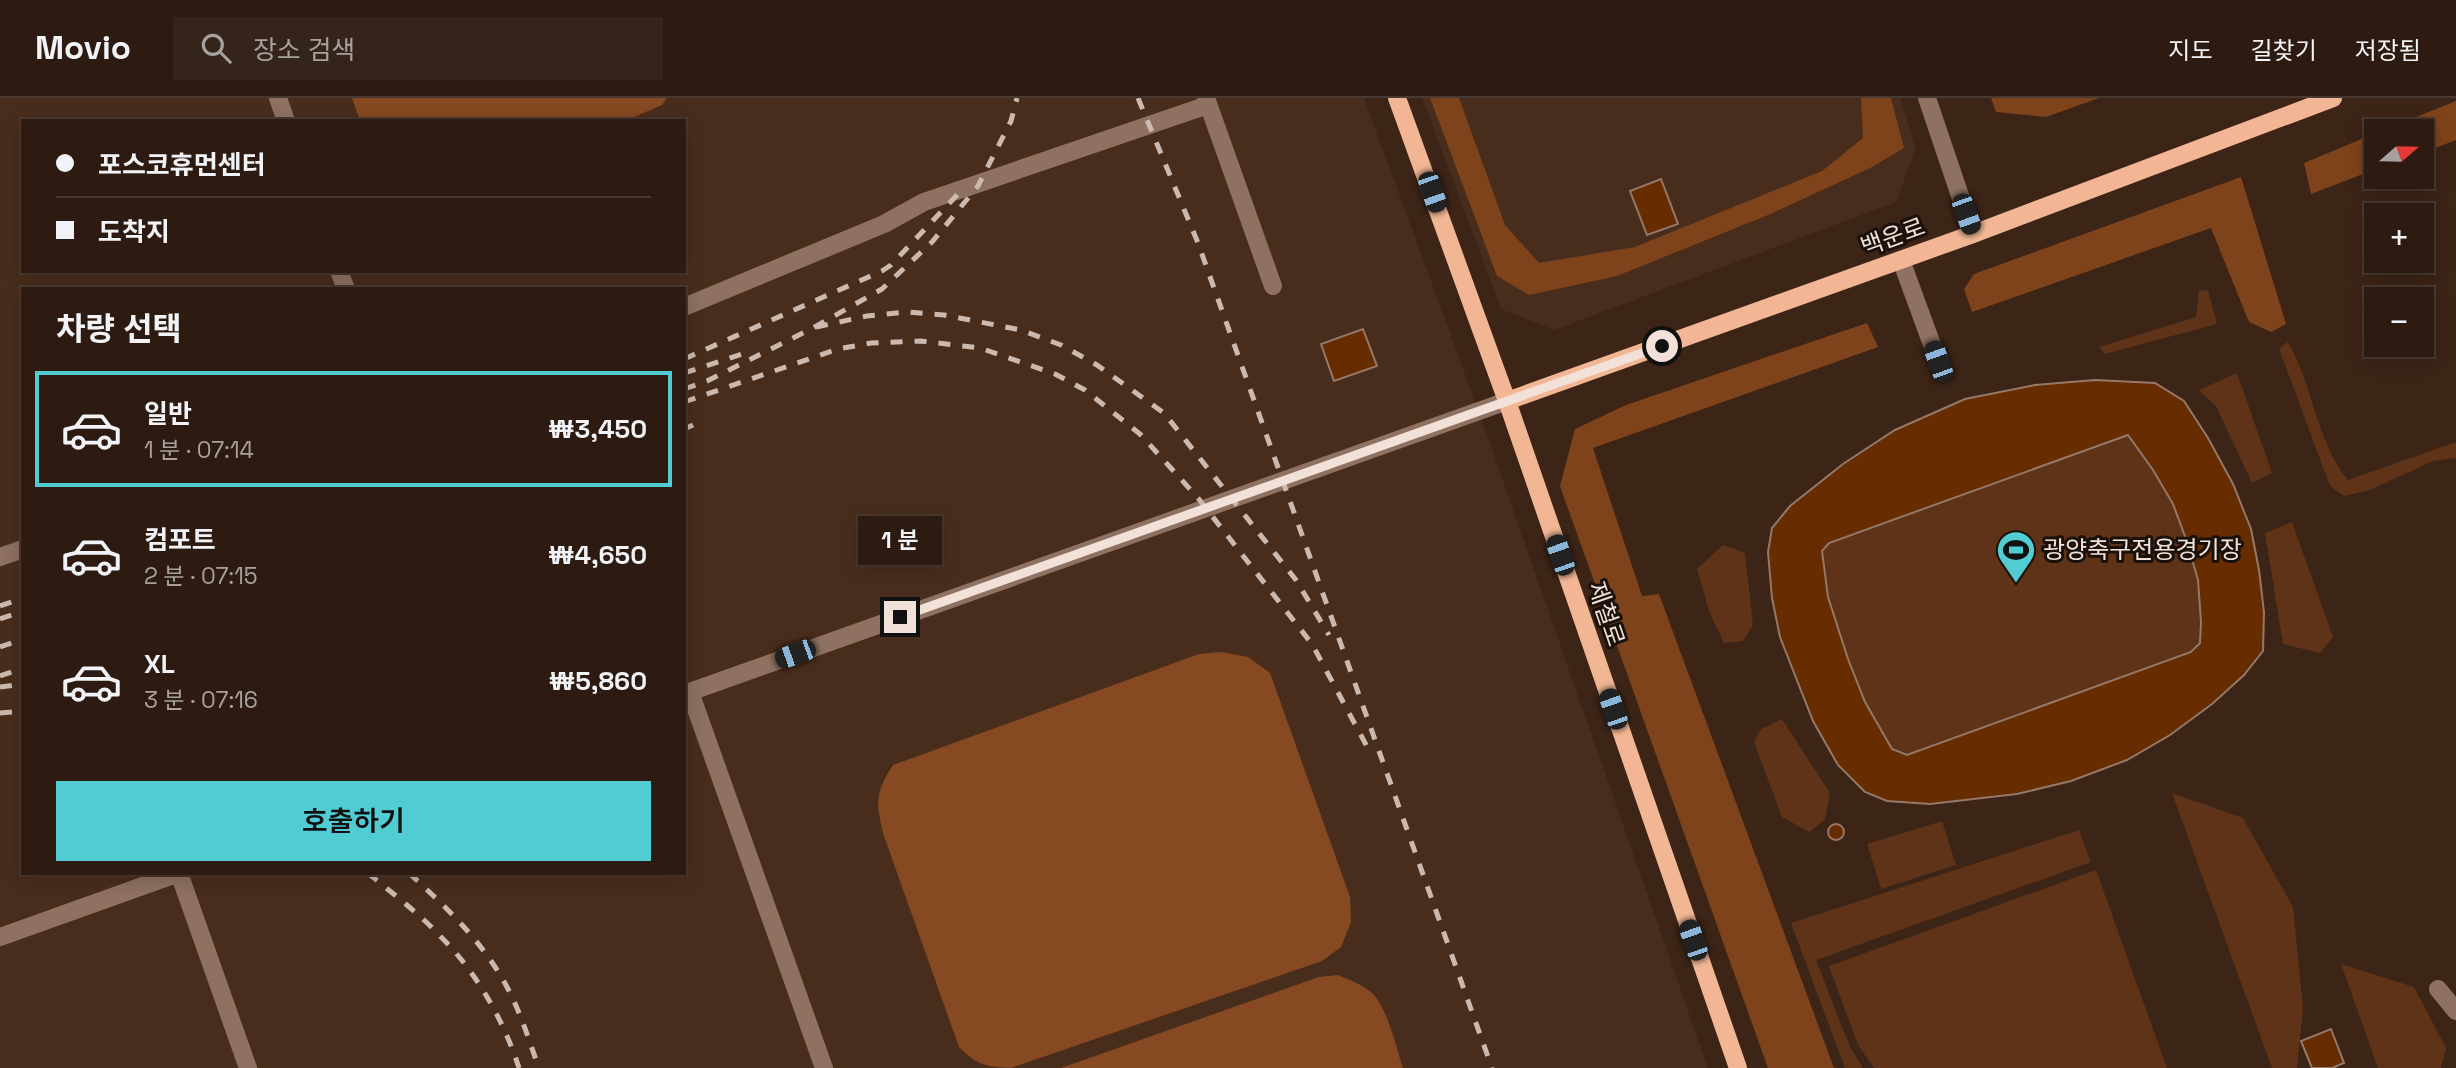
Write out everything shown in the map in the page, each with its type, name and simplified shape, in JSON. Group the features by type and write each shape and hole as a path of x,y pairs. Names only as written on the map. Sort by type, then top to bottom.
{"main road":[{"name":"제철로","path":"1397,98 1507,401 1738,1068"},
{"name":"백운로","path":"1507,401 1973,234 2333,98"}],"street":[{"path":"278,98 285,119"},
{"path":"1927,98 1973,234"},
{"path":"686,306 884,225 924,202 1207,101 1273,286"},
{"path":"1901,260 1938,361"},
{"path":"824,1068 687,693 1507,401"},
{"path":"0,557 21,550"},
{"path":"0,937 173,875"},
{"path":"180,875 248,1068"},
{"path":"2438,989 2456,1011"}],"shaded area":[{"path":"0,98 1364,98 1479,412 1708,1068 0,1068"},
{"path":"352,98 667,98 662,105 630,119 359,119"},
{"path":"1422,98 1900,98 1916,148 1896,202 1554,330 1501,309"},
{"path":"1430,98 1459,98 1505,225 1539,263 1635,247 1822,171 1863,138 1861,98 1891,98 1904,148 1870,168 1768,215 1617,276 1529,295 1497,276"},
{"path":"1991,98 2099,98 2046,117 1996,112"},
{"path":"2456,101 2456,140 2434,148 2434,119 2411,119"},
{"path":"2364,138 2364,174 2311,194 2304,163"},
{"path":"2241,177 2286,324 2271,332 2249,322 2211,228 1972,312 1964,289 1974,274"},
{"path":"2208,290 2217,324 2105,354 2099,347 2196,317 2199,291"},
{"path":"1867,323 1878,347 1593,448 1642,596 1659,594 1834,1068 1768,1068 1560,486 1575,429 1626,405"},
{"path":"2288,342 2329,448 2348,480 2456,442 2456,458 2433,461 2370,490 2344,496 2330,486 2279,349"},
{"path":"2237,373 2272,473 2252,483 2216,406 2199,390"},
{"name":"광양축구전용경기장","path":"2095,380 2155,383 2184,401 2233,484 2251,529 2212,704 2170,735 2127,760 2071,781 2017,794 1930,804 1865,792 1838,765 1813,721 1780,637 1772,598 1768,552 1772,528 1790,506 1843,464 1895,430 1965,399"},
{"path":"2292,522 2333,637 2320,653 2283,644 2265,533"},
{"path":"1723,545 1745,553 1753,625 1743,641 1724,643 1710,614 1697,569"},
{"path":"1221,652 1248,657 1270,673 1350,897 1351,922 1341,947 1322,961 1011,1068 988,1066 971,1058 959,1047 884,836 878,799 882,784 893,765 1199,654"},
{"path":"1782,719 1830,793 1825,820 1809,832 1782,817 1754,742 1761,729"},
{"path":"2172,793 2243,818 2293,907 2303,1008 2297,1068 2272,1068"},
{"path":"1942,821 1956,865 1881,889 1867,844"},
{"path":"2079,830 2091,862 1816,960 1850,1047 1863,1068 1845,1068 1791,923"},
{"path":"2096,870 2167,1068 1874,1068 1858,1045 1829,966"},
{"path":"2341,964 2414,987 2446,1048 2441,1068 2378,1068"},
{"path":"1338,975 1365,988 1378,1001 1391,1029 1403,1068 1061,1068 1319,977"}],"building":[{"path":"1661,179 1678,224 1647,235 1630,191"},
{"path":"1363,329 1377,366 1334,381 1321,344"},
{"path":"2095,380 2155,383 2184,401 2233,484 2251,529 2264,612 2263,651 2244,675 2212,704 2170,735 2127,760 2071,781 2017,794 1930,804 1887,801 1865,792 1838,765 1813,721 1780,637 1772,598 1768,552 1772,528 1790,506 1843,464 1895,430 1965,399 2035,385","holes":["2128,435 2173,504 2198,580 2200,643 2191,652 1907,755 1892,749 1865,702 1828,597 1822,551 1829,543"]},
{"path":"1836,824 1842,826 1842,838 1836,840 1830,838 1828,832 1830,826"},
{"path":"2331,1029 2344,1063 2332,1068 2312,1068 2301,1041"}],"railway":[{"path":"686,388 707,381 811,329 882,289 932,242 978,186 1011,121 1017,98"},
{"path":"1138,98 1198,243 1492,1068"},
{"path":"686,358 882,271 891,265 958,194"},
{"path":"816,327 867,316 907,312 944,315 1021,330 1061,345 1097,365 1164,413 1296,580 1329,635"},
{"path":"686,401 838,349 871,343 921,341 980,348 1055,374 1085,390 1140,434 1198,498 1312,644 1371,754"},
{"path":"686,372 745,353"},
{"path":"686,428 693,425"},
{"path":"0,606 21,599"},
{"path":"0,619 21,612"},
{"path":"0,647 21,640"},
{"path":"0,676 21,669"},
{"path":"0,687 21,684"},
{"path":"0,713 21,711"},
{"path":"370,875 425,921 467,966 497,1015 519,1068"},
{"path":"411,875 463,926 487,955 507,987 539,1068"}],"place":[{"name":"광양축구전용경기장","path":"2016,584"}],"route":[{"path":"900,617 1662,346"}]}
